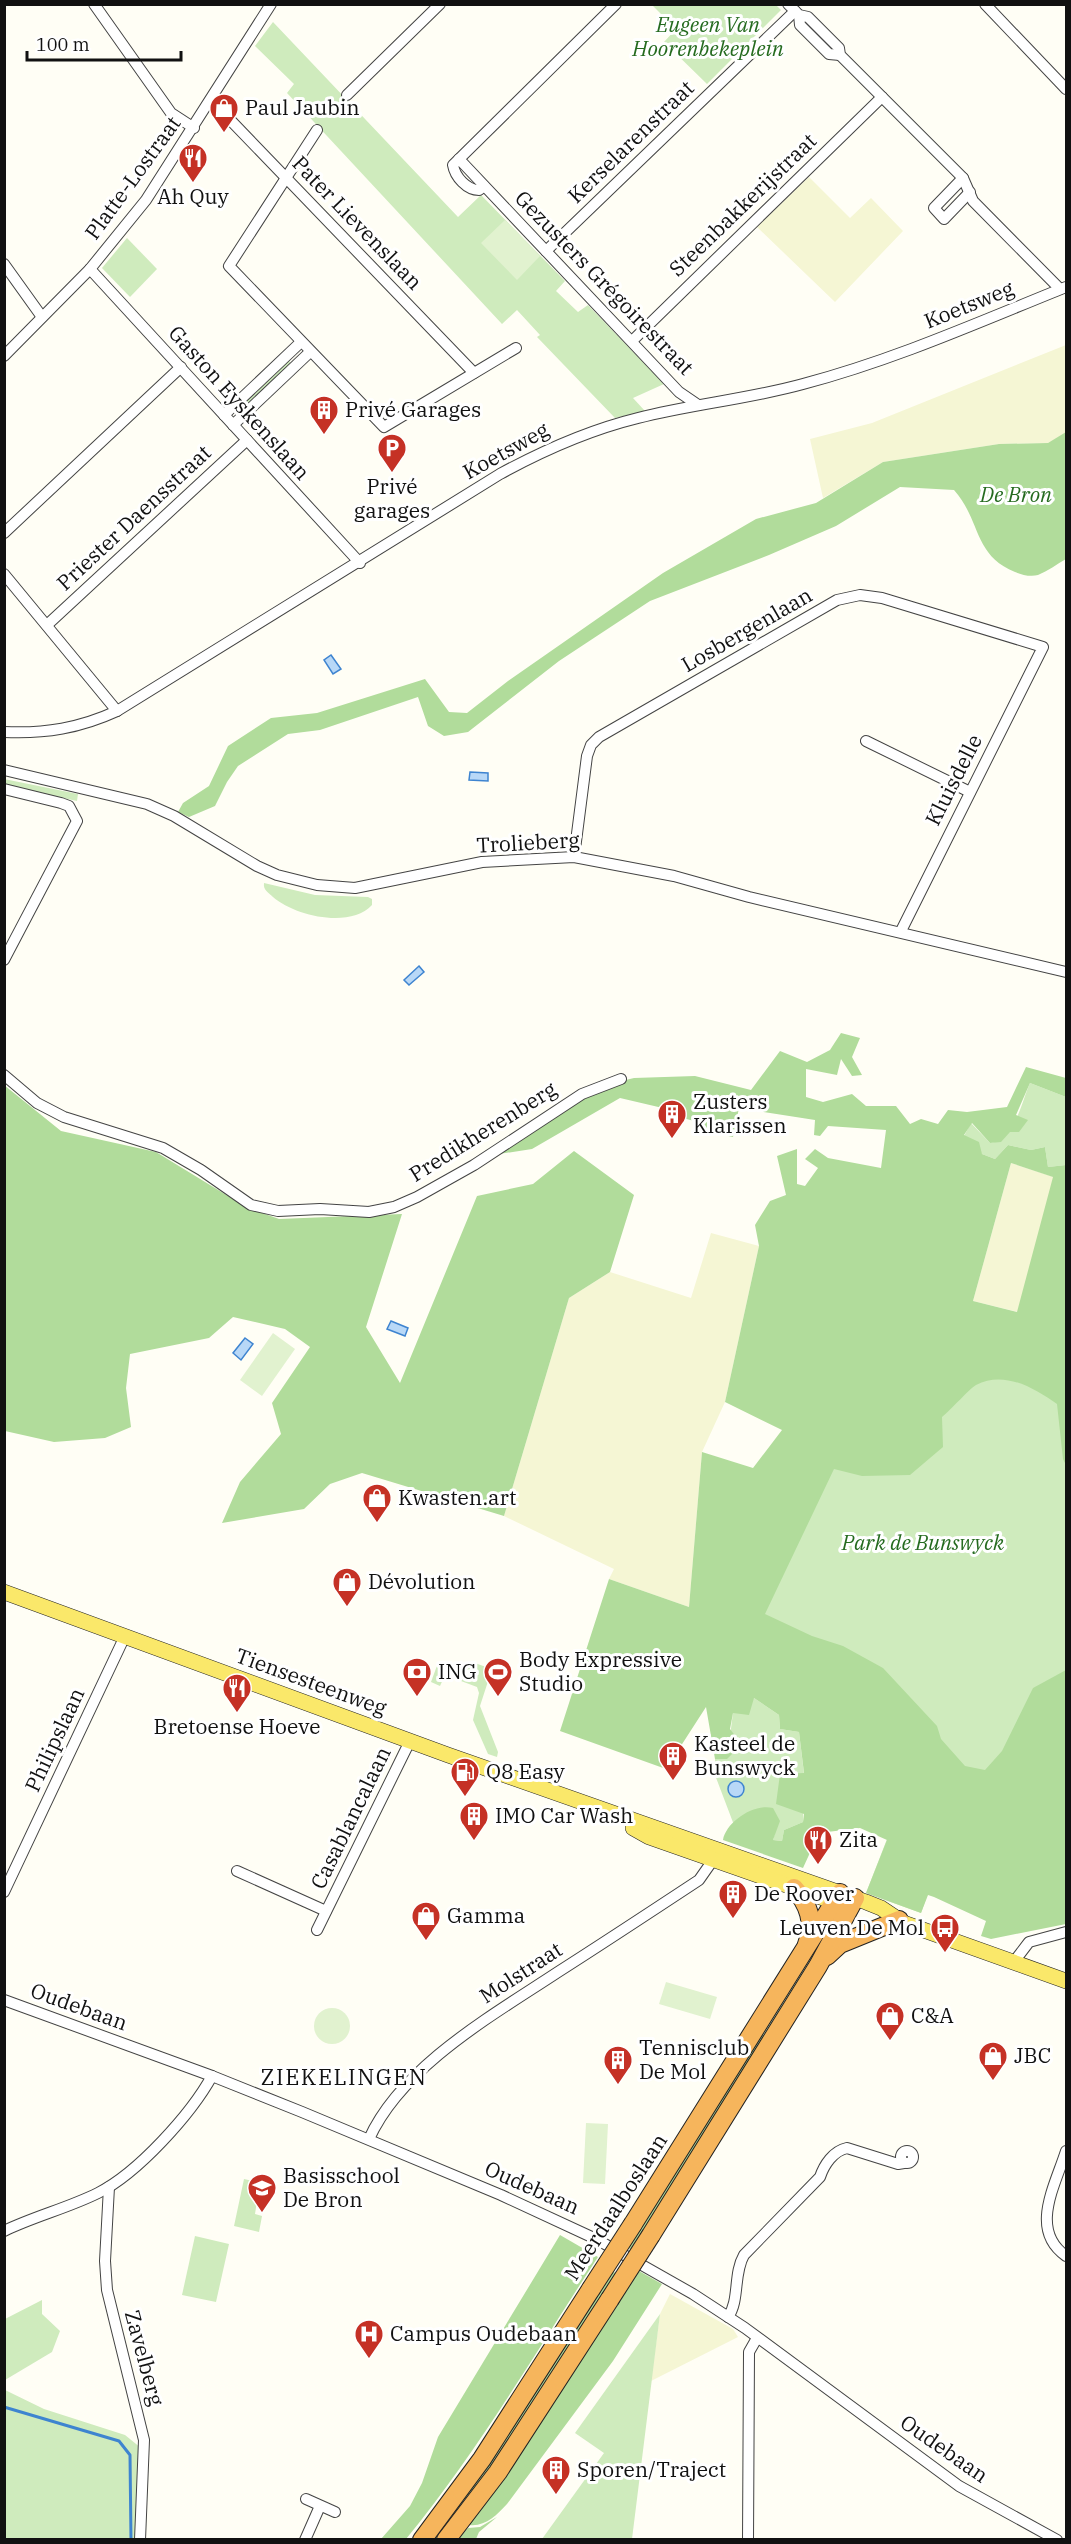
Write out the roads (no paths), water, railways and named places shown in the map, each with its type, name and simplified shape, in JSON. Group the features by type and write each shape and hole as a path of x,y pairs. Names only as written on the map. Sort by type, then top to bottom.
{"highway":[{"path":"794,1888 806,1903 811,1930 801,1956"},
{"name":"Meerdaalboslaan","path":"422,2540 482,2459 801,1956 845,1901"},
{"name":"Meerdaalboslaan","path":"446,2540 498,2472 651,2235 818,1966 845,1901"},
{"path":"818,1966 840,1944 898,1920"}],"main road":[{"name":"Tiensesteenweg","path":"4,1592 1066,1982"},
{"name":"Tiensesteenweg","path":"604,1811 649,1837 794,1888 845,1901"}],"street":[{"path":"94,4 171,113 194,128"},
{"name":"Platte-Lostraat","path":"4,356 90,269 146,200 212,101 271,4"},
{"path":"347,96 440,4"},
{"name":"Gezusters Grégoirestraat","path":"616,4 456,162 484,186 679,392 698,405"},
{"path":"985,4 1066,89"},
{"path":"794,10 800,25 829,54 840,55 882,96 963,178 973,201 1063,288"},
{"name":"Kerselarenstraat","path":"546,251 794,10"},
{"name":"Steenbakkerijstraat","path":"632,341 882,96"},
{"name":"Pater Lievenslaan","path":"212,101 474,373"},
{"path":"318,130 229,266 384,427 516,348"},
{"path":"963,178 934,208 944,219 970,192"},
{"path":"4,264 42,317"},
{"name":"Gaston Eyskenslaan","path":"90,269 360,563"},
{"name":"Koetsweg","path":"4,732 34,734 76,727 117,711 360,563 500,474 561,442 638,418 792,387 845,373 896,356 1063,288"},
{"path":"224,415 301,342"},
{"path":"233,425 310,352"},
{"path":"4,533 181,367"},
{"name":"Priester Daensstraat","path":"47,625 247,440"},
{"path":"4,574 117,711"},
{"name":"Losbergenlaan","path":"574,857 587,756 591,745 599,737 837,600 860,595 882,598 1042,647"},
{"name":"Kluisdelle","path":"901,931 1042,647"},
{"path":"867,741 970,792"},
{"name":"Trolieberg","path":"4,770 147,804 174,816 257,866 277,875 317,885 355,888 482,862 574,857 674,876 749,897 901,931 1066,972"},
{"path":"4,789 61,802 69,806 77,821 4,960"},
{"name":"Predikherenberg","path":"4,1075 37,1103 64,1117 163,1148 201,1170 251,1205 278,1211 320,1209 369,1212 394,1207 417,1197 474,1165 528,1127 582,1094 621,1079"},
{"name":"Philipslaan","path":"4,1892 125,1636"},
{"name":"Casablancalaan","path":"317,1930 410,1741"},
{"name":"Molstraat","path":"369,2139 385,2109 434,2060 493,2015 699,1880 713,1860"},
{"name":"Casablancalaan","path":"237,1871 326,1911"},
{"path":"1013,1963 1029,1942 1066,1932"},
{"name":"Oudebaan","path":"4,2000 212,2076 369,2139 572,2227 728,2317 959,2486 1057,2540"},
{"path":"4,2231 109,2187 149,2155 201,2094 212,2076"},
{"path":"728,2317 733,2310 737,2270 744,2255 820,2177 824,2166 840,2150 847,2148 898,2164 904,2163"},
{"path":"1066,2151 1045,2220 1053,2247 1066,2256"},
{"name":"Zavelberg","path":"109,2187 105,2261 107,2290 113,2322 139,2411 144,2440 140,2540"},
{"path":"748,2540 749,2352 757,2338"},
{"path":"306,2499 335,2512"},
{"path":"305,2540 320,2506"}],"water":[{"path":"331,655 341,669 333,674 324,660"},
{"path":"470,772 488,773 488,781 469,780"},
{"path":"419,966 424,972 409,985 404,980"},
{"path":"391,1321 408,1328 405,1336 387,1329"},
{"path":"245,1338 253,1344 241,1360 233,1353"},
{"path":"736,1781 744,1789 736,1797 728,1789"}],"waterway":[{"path":"4,2407 119,2441 130,2455 131,2540"}],"place":[{"name":"Paul Jaubin","path":"224,134"},
{"name":"Ah Quy","path":"193,184"},
{"name":"Privé Garages","path":"324,436"},
{"name":"Privé garages","path":"392,474"},
{"name":"Zusters Klarissen","path":"672,1140"},
{"name":"Kwasten.art","path":"377,1524"},
{"name":"Dévolution","path":"347,1608"},
{"name":"ING","path":"417,1698"},
{"name":"Body Expressive Studio","path":"498,1698"},
{"name":"Bretoense Hoeve","path":"237,1714"},
{"name":"Kasteel de Bunswyck","path":"673,1782"},
{"name":"Q8 Easy","path":"465,1798"},
{"name":"IMO Car Wash","path":"474,1842"},
{"name":"Zita","path":"818,1866"},
{"name":"De Roover","path":"733,1920"},
{"name":"Gamma","path":"426,1942"},
{"name":"Leuven De Mol","path":"945,1954"},
{"name":"C&A","path":"890,2042"},
{"name":"JBC","path":"993,2082"},
{"name":"Tennisclub De Mol","path":"618,2086"},
{"name":"Basisschool De Bron","path":"262,2214"},
{"name":"Campus Oudebaan","path":"369,2360"},
{"name":"Sporen/Traject","path":"556,2496"}],"district":[{"name":"ZIEKELINGEN","path":"344,2077"}],"park label":[{"name":"Eugeen Van Hoorenbekeplein","path":"708,37"},
{"name":"De Bron","path":"1016,495"},
{"name":"Park de Bunswyck","path":"923,1543"}]}
